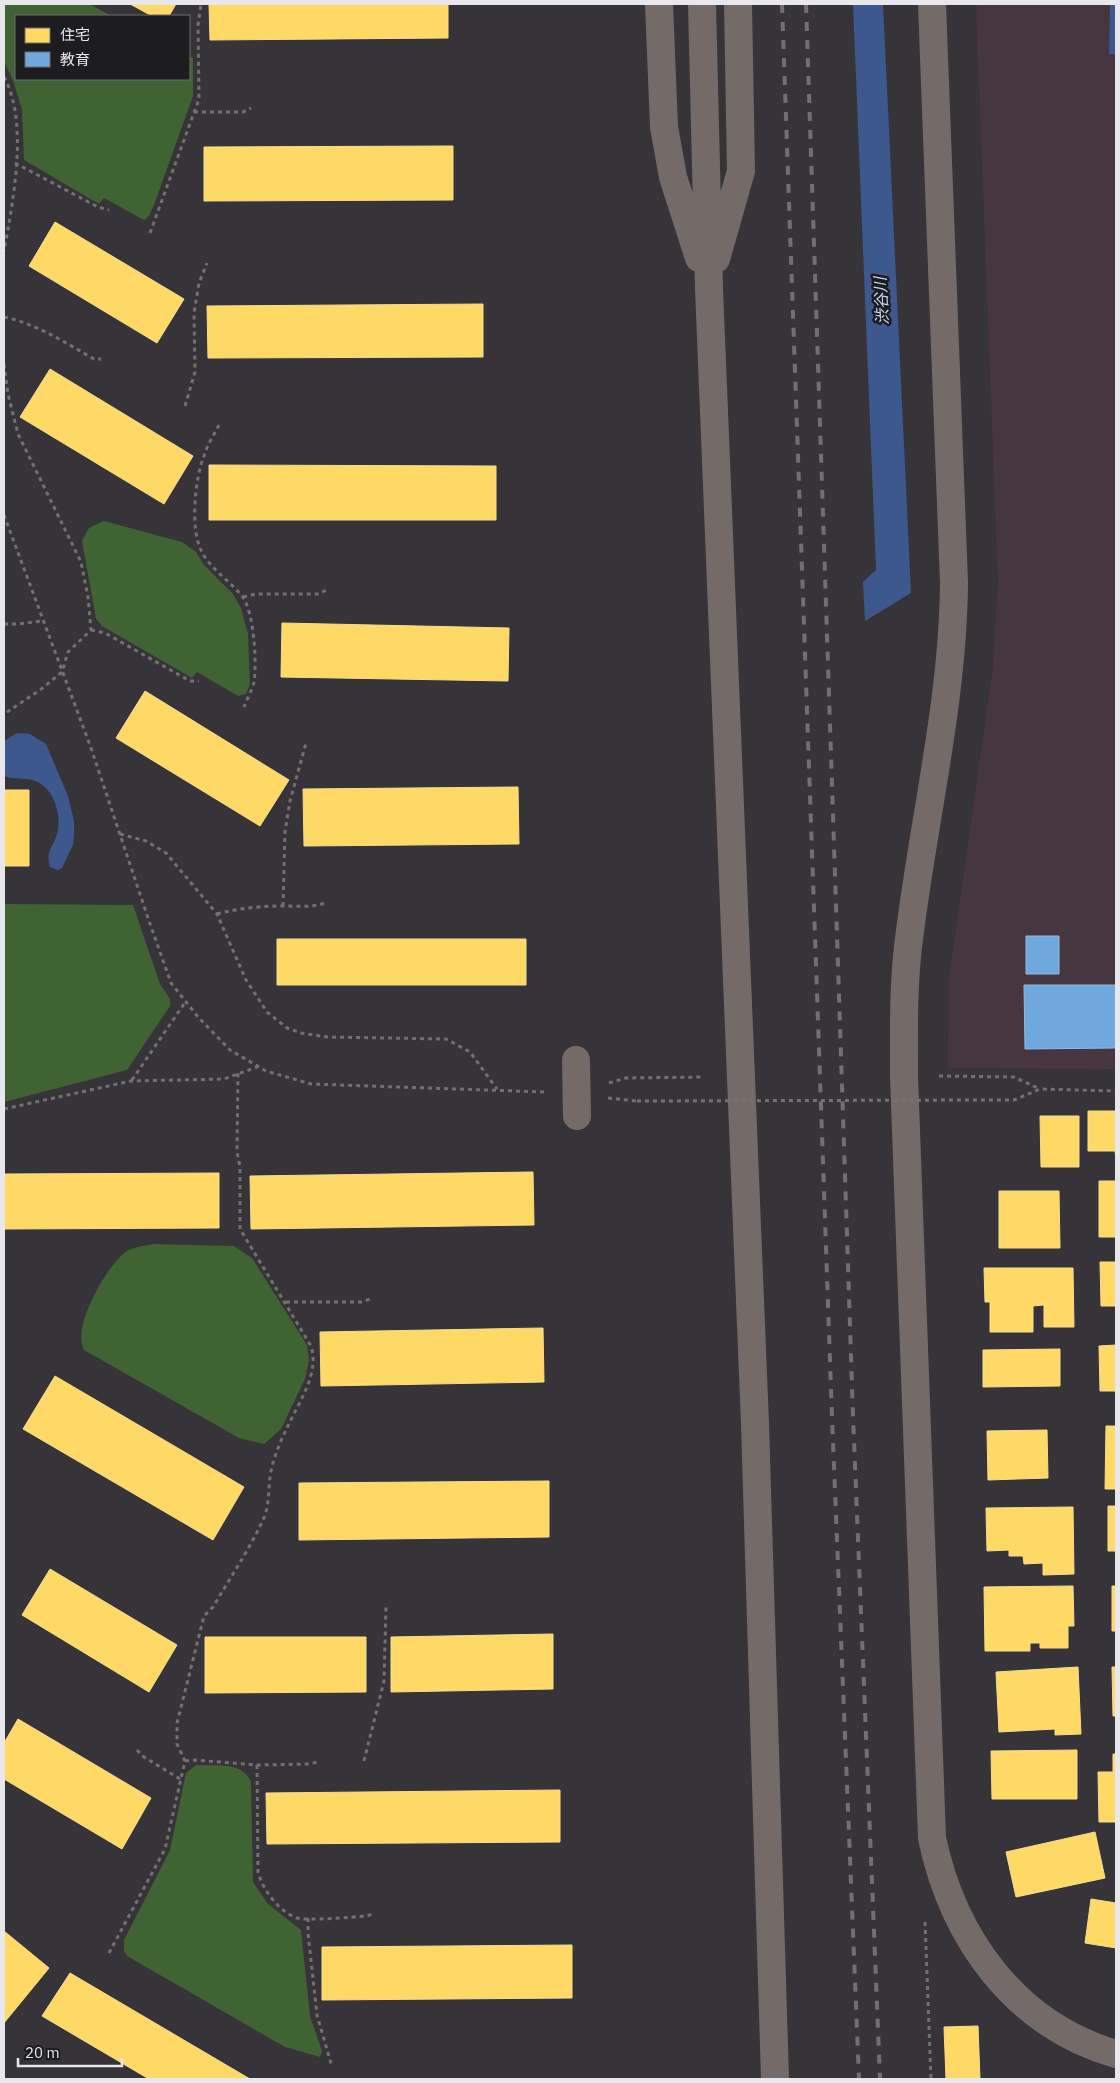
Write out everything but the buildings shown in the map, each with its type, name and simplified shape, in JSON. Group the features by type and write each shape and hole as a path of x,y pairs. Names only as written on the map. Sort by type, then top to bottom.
{"street":[{"path":"659,4 664,127 673,177 709,288"},
{"path":"702,4 709,288 754,1424 775,2079"},
{"path":"709,288 741,171 738,4"},
{"path":"932,4 954,625 949,671 908,946 904,1024 932,1838 947,1894 974,1944 990,1968 1035,2014 1059,2030 1094,2048 1116,2054"},
{"path":"576,1060 577,1116"}],"path":[{"path":"150,233 199,99 198,25 201,4"},
{"path":"4,77 12,91 17,125 12,206 4,251"},
{"path":"194,112 243,112 251,108"},
{"path":"15,163 98,207 109,210"},
{"path":"185,406 195,372 194,313 199,283 207,263"},
{"path":"4,317 22,321 50,333 94,359 101,359"},
{"path":"4,364 8,394 18,434 81,562 88,597 91,630"},
{"path":"219,425 204,454 198,475 195,524 201,550 208,561 243,597 251,618 254,635 254,682 244,707"},
{"path":"4,515 91,748 119,834 172,983 230,1050 266,1071 311,1084 552,1092"},
{"path":"243,597 256,594 319,594 326,590"},
{"path":"4,624 42,621"},
{"path":"4,714 40,690 62,672 68,652 91,630"},
{"path":"91,630 106,633 190,681 199,681"},
{"path":"283,906 285,832 290,801 306,743"},
{"path":"119,834 146,841 166,852 217,914 246,980 266,1012 287,1028 301,1033 327,1037 446,1040 470,1052 497,1089"},
{"path":"217,914 235,909 318,906 327,902"},
{"path":"131,1081 186,1001"},
{"path":"4,1109 131,1081 224,1079 238,1072 258,1067"},
{"path":"109,1953 161,1857 185,1761 177,1744 177,1723 204,1616 214,1607 263,1521 268,1504 271,1469 312,1371 311,1346 240,1229 240,1167 237,1152 238,1072"},
{"path":"939,1076 1014,1076 1040,1089"},
{"path":"607,1083 626,1078 702,1077"},
{"path":"608,1098 637,1101 1014,1100 1040,1089 1116,1091"},
{"path":"286,1302 362,1302 370,1299"},
{"path":"364,1761 384,1681 386,1606"},
{"path":"137,1750 144,1757 180,1779"},
{"path":"185,1761 195,1760 256,1765 311,1764 317,1762"},
{"path":"256,1765 258,1872 260,1881 268,1894 280,1907 298,1918 367,1916 374,1913"},
{"path":"308,1918 317,2015 332,2067"},
{"path":"925,1919 931,2079"}],"shaded area":[{"path":"976,4 1110,4 1109,53 1116,54 1116,985 1024,985 1025,1049 1116,1048 1116,1069 948,1068 949,978 993,667 998,582","holes":["1026,936 1059,936 1059,974 1026,974"]}],"green space":[{"path":"4,4 89,4 110,15 15,15 15,80 190,80 190,56 193,58 193,96 149,216 144,220 104,198 99,204 24,160 22,110 13,80 4,62"},
{"path":"104,521 182,542 196,552 204,565 233,594 241,608 248,634 250,684 246,694 238,696 197,672 192,678 102,626 96,619 82,541 89,528"},
{"path":"4,904 133,905 160,984 170,999 170,1006 127,1070 4,1102"},
{"path":"153,1244 234,1246 252,1258 307,1345 309,1360 305,1379 281,1429 264,1444 239,1438 84,1350 81,1340 82,1327 93,1297 101,1282 119,1258 127,1251"},
{"path":"196,1765 220,1765 235,1768 247,1775 251,1782 253,1882 268,1904 301,1930 310,2016 322,2051 320,2057 285,2047 127,1956 124,1951 124,1940 170,1850 186,1773"}],"water":[{"name":"渋谷川","path":"853,4 883,4 911,593 865,621 863,582 876,570"},
{"path":"1110,4 1116,4 1116,54 1109,54"},
{"path":"17,733 30,734 46,744 68,796 74,821 73,845 62,868 58,870 50,867 48,857 57,834 59,820 53,798 44,786 38,782 4,776 4,741"}],"railway":[{"path":"782,4 832,1417 859,2079"},
{"path":"806,4 853,1416 880,2079"}]}
